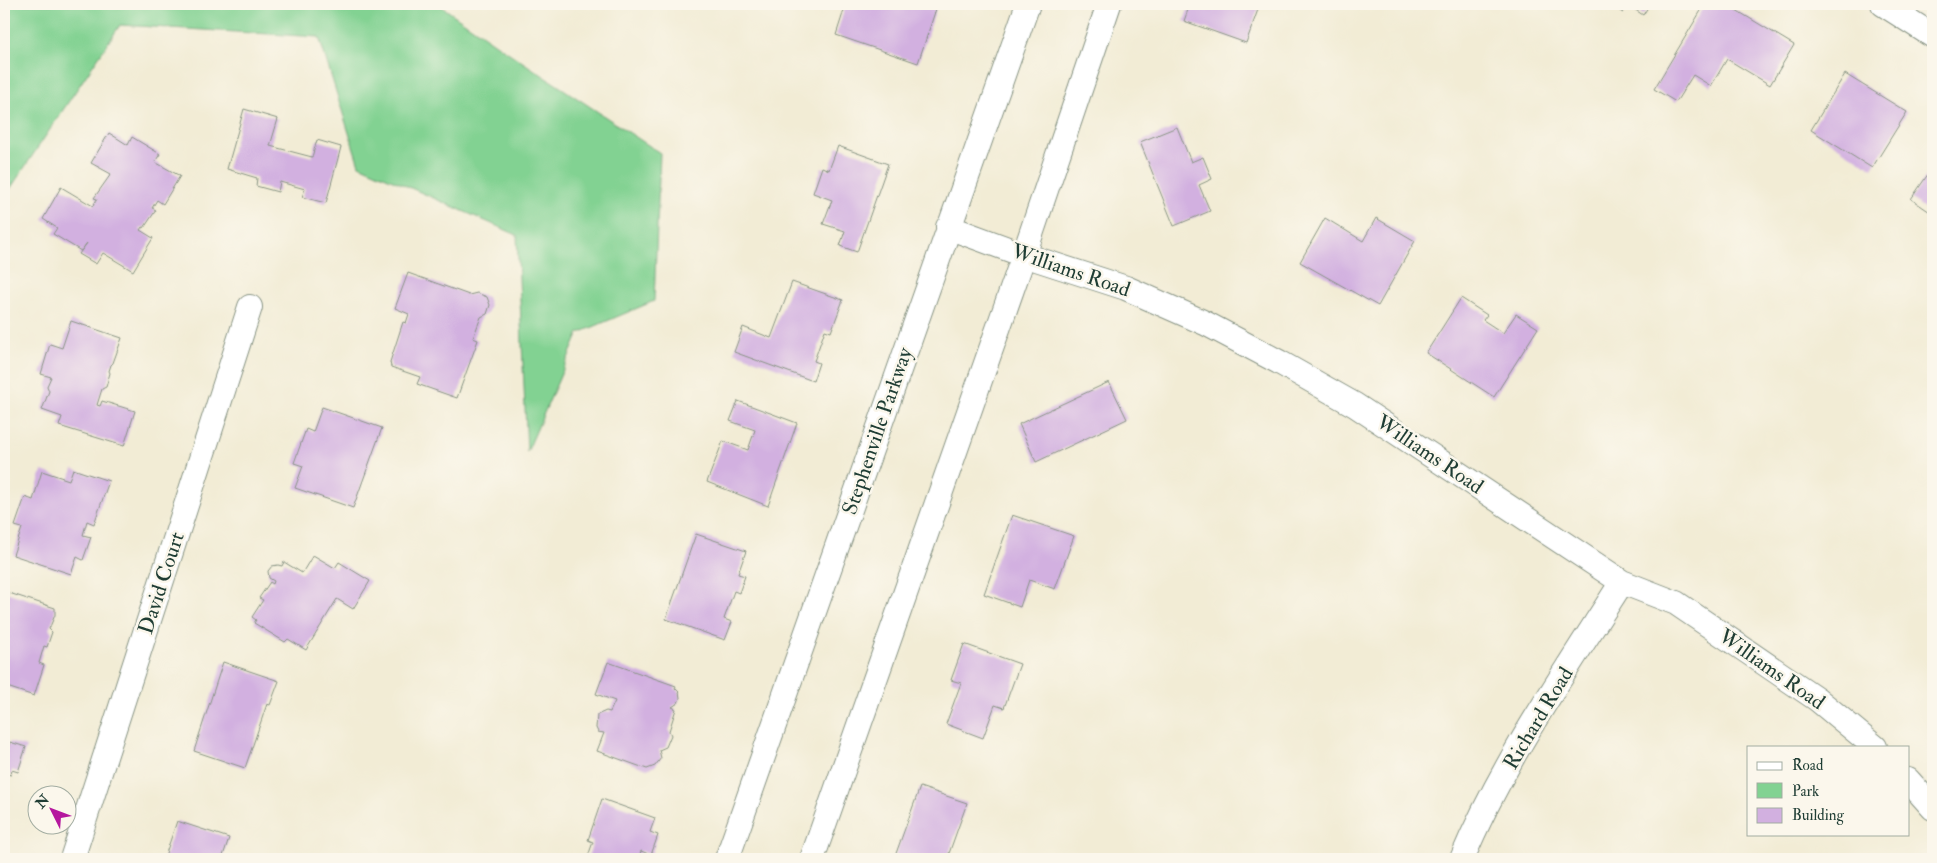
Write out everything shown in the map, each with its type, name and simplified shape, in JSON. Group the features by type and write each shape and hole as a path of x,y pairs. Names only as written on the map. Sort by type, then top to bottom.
{"street":[{"name":"Stephenville Parkway","path":"727,859 1028,4"},
{"path":"812,859 1110,4"},
{"path":"1883,4 1933,36"},
{"name":"Williams Road","path":"948,227 1024,255 1126,288 1206,323 1279,362 1355,405 1622,582 1676,603 1817,699 1874,746"},
{"name":"David Court","path":"72,859 250,307"},
{"name":"Richard Road","path":"1462,859 1502,778 1533,723 1622,582"},
{"path":"1910,782 1933,808"}],"green space":[{"path":"4,4 438,4 660,153 654,301 579,333 527,452 517,235 359,165 319,37 120,25 4,198"}],"building":[{"path":"846,4 890,4 902,8 904,4 920,4 936,9 918,63 836,35"},
{"path":"1190,4 1260,4 1246,43 1184,21"},
{"path":"1609,4 1650,4 1643,15 1628,5 1623,13"},
{"path":"1705,4 1726,4 1794,45 1770,85 1727,59 1711,86 1693,75 1676,102 1654,89"},
{"path":"1845,74 1907,112 1872,168 1811,130"},
{"path":"244,109 278,119 270,146 312,157 317,140 341,147 326,203 302,197 305,189 280,182 278,192 256,186 257,178 227,169"},
{"path":"1177,127 1191,162 1203,157 1212,179 1199,185 1210,211 1174,226 1140,142"},
{"path":"109,133 128,145 132,137 160,154 155,162 180,176 163,204 157,200 152,208 156,210 144,228 142,227 140,230 153,238 133,271 103,253 96,264 79,254 87,243 81,251 53,234 57,228 43,219 61,187 93,206 97,199 94,198 111,174 91,163"},
{"path":"838,146 888,164 857,252 840,246 845,231 823,224 832,200 813,193 822,167 829,170"},
{"path":"1933,167 1933,214 1911,199"},
{"path":"1325,218 1363,241 1376,218 1415,241 1378,306 1300,262"},
{"path":"408,273 469,295 477,293 487,297 490,305 487,314 481,317 473,338 478,340 457,398 417,384 420,377 391,367 390,362 403,322 406,323 409,314 395,308"},
{"path":"792,282 843,300 831,332 825,330 814,361 819,363 813,381 734,352 743,327 771,338"},
{"path":"1461,298 1487,315 1483,320 1503,333 1516,314 1538,328 1494,397 1426,353"},
{"path":"71,321 122,338 109,371 106,387 102,389 97,405 100,406 102,401 135,411 124,446 59,426 62,417 42,410 49,391 47,386 51,377 41,374 50,344 62,348"},
{"path":"1109,382 1127,419 1036,462 1019,424"},
{"path":"738,401 797,423 768,506 707,482 723,441 748,450 755,430 730,421"},
{"path":"322,407 382,428 353,508 295,488 303,466 294,463 306,429 313,432"},
{"path":"73,469 109,481 94,524 87,521 83,535 91,537 83,560 77,557 71,574 13,555 22,528 15,526 25,497 33,500 42,471 69,480"},
{"path":"1012,515 1074,536 1055,589 1029,580 1020,607 984,594"},
{"path":"696,534 746,551 738,574 745,576 739,593 734,591 724,619 732,622 725,640 666,619"},
{"path":"313,555 335,568 339,562 370,581 353,609 337,599 306,650 288,639 285,642 254,623 256,620 252,617 263,600 259,598 270,582 273,584 274,581 269,578 268,571 272,566 282,566 284,562 302,573"},
{"path":"6,592 55,608 55,615 49,629 52,632 47,647 44,646 39,663 44,665 34,696 4,686 4,598"},
{"path":"964,644 1020,664 1004,708 995,705 983,738 946,724 961,683 951,680"},
{"path":"223,662 279,681 270,705 267,704 245,768 194,751"},
{"path":"608,662 676,686 675,688 679,692 680,698 678,703 672,707 676,709 669,731 671,735 666,747 659,750 661,758 655,766 647,769 597,751 604,733 598,732 596,728 597,715 606,711 610,712 615,701 596,694"},
{"path":"10,742 26,747 18,772 12,770 11,775 7,774 4,784 4,743 9,745"},
{"path":"920,787 967,803 947,859 894,859"},
{"path":"602,799 655,818 650,832 658,835 651,855 641,851 638,859 587,859 593,842 588,840"},
{"path":"177,821 229,838 222,859 164,859"}]}
